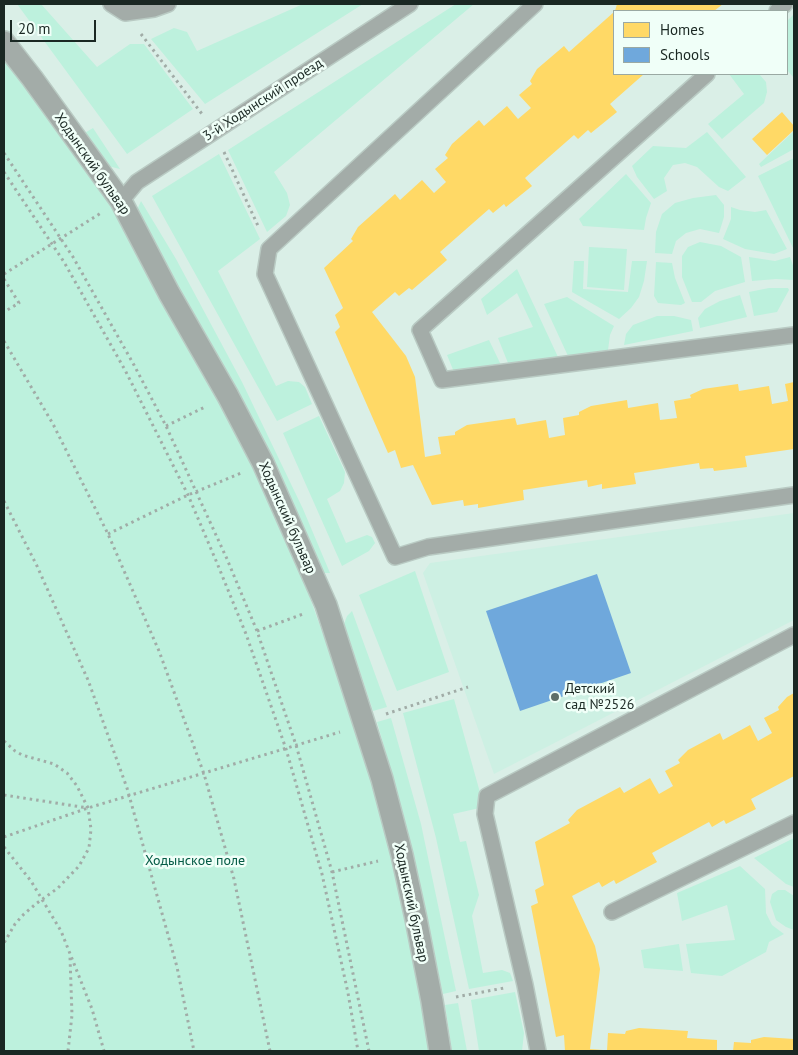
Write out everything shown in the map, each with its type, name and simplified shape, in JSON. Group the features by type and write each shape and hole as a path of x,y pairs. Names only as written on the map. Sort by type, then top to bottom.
{"street":[{"name":"Ходынский бульвар","path":"4,42 121,201 169,293 228,396 263,463 326,605 365,722 402,855 432,1001 440,1051"}],"lane":[{"path":"111,4 125,13 154,9 168,4"},
{"name":"3-й Ходынский проезд","path":"121,201 137,182 410,4"},
{"path":"535,4 269,249 264,274 395,556 428,548 794,496"},
{"path":"706,75 420,330 442,380 794,335"},
{"path":"538,1051 525,985 485,814 487,796 794,635"},
{"path":"612,912 794,823"}],"path":[{"path":"125,13 215,131 269,249"},
{"path":"4,153 61,238 129,356 166,426 197,491 257,632 296,746 332,872 369,1051"},
{"path":"4,172 64,262 124,370 188,495 246,634 286,748 322,874 348,993 358,1051"},
{"path":"4,274 121,201"},
{"path":"4,279 19,303 4,312"},
{"path":"4,341 53,424 108,534 159,651 204,774 234,879 270,1051"},
{"path":"166,426 228,396"},
{"path":"108,534 188,495 263,463"},
{"path":"4,501 37,566 88,680 129,796 177,967 194,1051"},
{"path":"257,632 326,605"},
{"path":"4,836 88,808 296,746 468,687"},
{"path":"4,741 14,751 22,755 46,760 61,768 77,786 91,818 90,840 85,856 79,866 66,882 33,906 15,924 4,943"},
{"path":"4,795 88,808"},
{"path":"4,848 22,868 43,899 61,931 92,1008 104,1051"},
{"path":"332,872 402,855"},
{"path":"68,1051 72,1015 70,953"},
{"path":"432,1001 525,985"}],"shaded area":[{"name":"Детский сад №2526","path":"794,513 794,620 494,774 423,573 430,563"}],"green space":[{"path":"17,4 41,4 97,67 130,44 144,44 193,109 127,154"},
{"path":"303,4 363,4 205,104 151,39 174,28 187,32 197,51"},
{"path":"456,4 474,4 274,172 287,193 290,205 286,216 267,232 228,150"},
{"path":"794,14 794,78 788,71 788,20"},
{"name":"Ходынское поле","path":"4,45 104,185 251,459 309,595 353,718 388,841 406,921 430,1051 4,1051"},
{"path":"730,75 760,75 766,82 767,92 764,103 722,139 708,124 744,94"},
{"path":"93,128 120,169 108,166 83,134"},
{"path":"794,131 794,149 761,167 759,164"},
{"path":"707,132 746,177 728,191 719,187 697,167 685,163 673,165 664,178 667,191 654,199 637,177 632,166 653,146 686,148"},
{"path":"219,154 260,239 218,271 276,386 288,381 299,382 305,387 312,404 277,421 152,196"},
{"path":"794,158 794,250 758,176"},
{"path":"626,174 651,203 644,230 583,226 579,219"},
{"path":"716,195 724,205 724,217 719,233 700,229 686,233 676,241 672,254 655,253 656,232 662,214 675,203"},
{"path":"141,201 176,259 242,382 303,509 330,573 323,573 137,210"},
{"path":"731,207 755,212 766,210 787,249 774,254 745,249 723,239 731,219"},
{"path":"700,242 721,246 741,257 745,282 715,291 701,302 692,302 682,277 682,256 688,247"},
{"path":"589,247 627,249 624,290 587,287"},
{"path":"749,257 775,261 790,257 794,268 794,280 752,281"},
{"path":"574,261 584,261 583,289 628,292 632,261 647,261 639,297 619,319 572,292"},
{"path":"656,262 672,263 675,278 685,303 681,305 658,303 654,296"},
{"path":"517,269 558,357 508,363 498,338 533,327 517,293 487,315 481,299"},
{"path":"769,288 788,288 789,290 777,312 754,316 749,292"},
{"path":"740,295 747,317 700,328 698,318 705,309 720,301"},
{"path":"567,297 614,326 610,335 608,350 568,356 544,304"},
{"path":"657,316 674,316 691,320 693,331 624,345 626,334 633,325"},
{"path":"489,340 501,365 454,372 447,355"},
{"path":"319,416 345,472 344,483 340,491 327,499 346,543 367,535 372,537 375,543 369,551 342,566 283,433"},
{"path":"415,571 449,672 397,691 359,595"},
{"path":"352,611 387,707 373,711 344,624 347,616"},
{"path":"454,699 484,807 453,814 460,842 466,841 479,895 472,916 483,973 502,970 510,973 513,981 469,989 436,838 403,713"},
{"path":"391,718 421,824 456,991 443,994 404,817 377,722"},
{"path":"794,838 794,887 786,884 754,858"},
{"path":"740,866 765,889 766,913 772,925 784,934 769,942 766,952 722,976 691,973 686,944 735,940 727,905 682,921 677,893"},
{"path":"778,890 785,890 794,896 794,930 776,920 770,902 772,894"},
{"path":"679,944 683,971 644,968 641,950"},
{"path":"515,992 524,1033 522,1051 479,1051 471,1000"},
{"path":"458,1003 467,1051 452,1051 445,1005"}],"building: Homes":[{"path":"617,4 723,4 715,10 615,10"},
{"path":"613,13 613,75 643,75 610,104 617,112 591,133 588,130 578,139 574,135 525,178 532,186 506,207 504,204 493,213 489,209 440,252 447,260 412,290 409,288 399,296 395,292 372,312 406,356 415,377 425,457 441,454 438,437 455,435 455,432 467,425 515,418 517,425 546,420 549,438 565,435 563,418 579,415 579,412 591,406 627,400 628,408 658,403 660,420 677,418 674,401 691,398 690,395 703,389 738,384 739,391 769,386 772,404 788,401 785,384 794,382 794,449 745,456 747,467 714,471 713,468 700,469 699,463 634,473 636,484 602,489 602,484 588,487 587,480 523,490 524,500 478,508 478,504 464,506 463,500 432,505 413,465 401,468 395,450 388,453 335,332 340,327 335,315 343,308 324,268 353,241 351,239 358,227 395,194 400,200 422,180 434,193 446,182 435,169 448,158 445,155 452,144 479,120 484,126 507,106 518,119 531,108 519,95 532,84 530,81 537,69 564,46 569,52"},
{"path":"782,112 794,126 794,130 767,155 752,139"},
{"path":"794,693 794,776 751,799 756,809 726,824 724,820 712,827 709,822 652,853 657,862 616,884 614,880 602,887 599,882 572,896 595,946 600,969 590,1049 603,1051 565,1051 564,1035 556,1037 531,906 538,903 535,890 544,885 535,842 570,823 568,820 577,810 620,787 624,793 650,778 659,794 673,786 665,771 680,763 678,760 688,750 720,733 723,740 750,725 758,741 772,733 764,718 779,710 778,707 787,697"},
{"path":"639,1028 688,1031 687,1038 717,1040 717,1051 607,1051 608,1033 625,1034 626,1031"},
{"path":"764,1037 794,1039 794,1051 733,1051 734,1042 751,1043 751,1040"}],"building: Schools":[{"path":"597,574 631,673 520,711 486,611"}],"place":[{"name":"Детский сад №2526","path":"555,697"}]}
